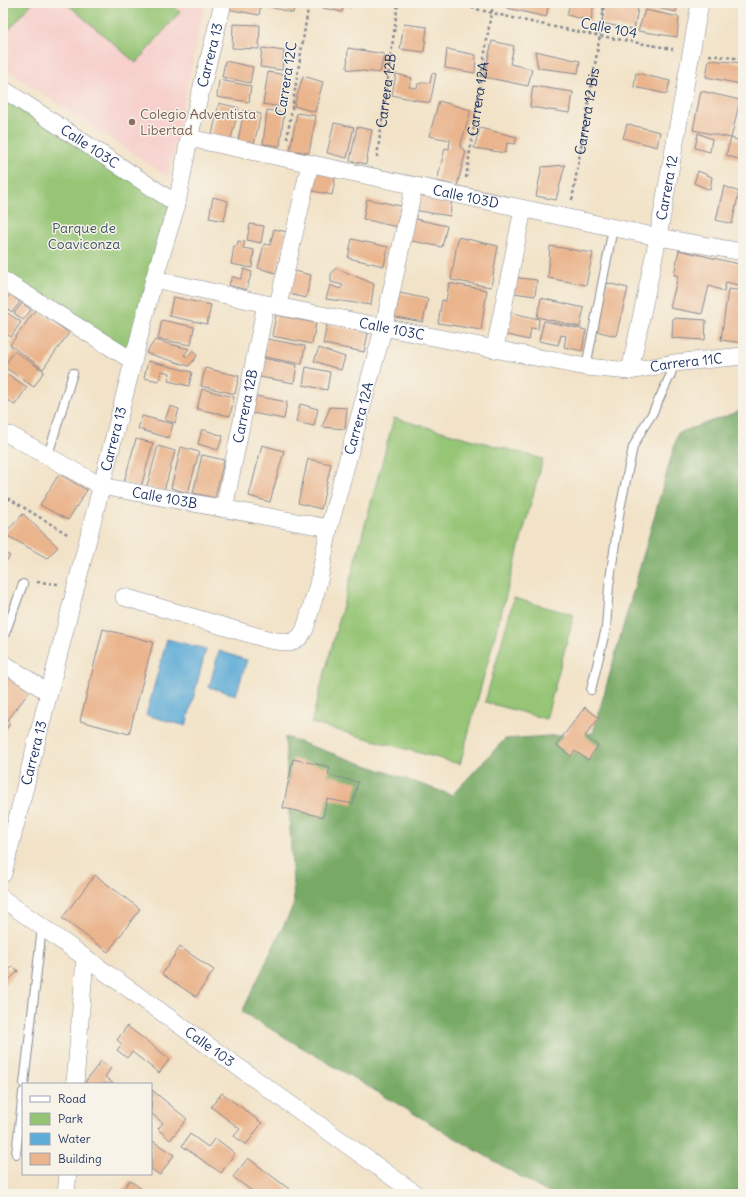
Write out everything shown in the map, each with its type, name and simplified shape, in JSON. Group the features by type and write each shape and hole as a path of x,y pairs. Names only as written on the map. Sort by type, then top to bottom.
{"street":[{"name":"Carrera 13","path":"3,874 154,279 177,204 189,138 224,3"},
{"name":"Carrera 12","path":"630,371 658,238 700,3"},
{"name":"Calle 103C","path":"3,89 177,204"},
{"name":"Calle 103D","path":"189,138 658,238 743,252"},
{"name":"Carrera 12B","path":"224,509 272,304 310,164"},
{"name":"Carrera 12A","path":"124,597 270,640 290,643 300,638 305,629 319,581 329,528 384,326 414,186"},
{"path":"495,348 523,209"},
{"name":"Calle 103C","path":"154,279 586,367 630,371"},
{"path":"3,280 133,361"},
{"name":"Carrera 11C","path":"630,371 674,363 743,356"},
{"name":"Calle 103B","path":"10,435 101,486 329,528"},
{"path":"3,663 49,692"},
{"name":"Calle 103","path":"3,899 416,1194"},
{"path":"76,1083 86,958"},
{"path":"66,1194 68,1175"}],"lane":[{"path":"586,367 613,228"},
{"path":"591,690 606,628 620,509 633,447 652,414 671,374 674,363"},
{"path":"48,455 73,373"},
{"path":"3,639 23,584"},
{"path":"24,1083 42,927"},
{"path":"16,1154 22,1101"}],"path":[{"name":"Carrera 12C","path":"283,158 309,3"},
{"name":"Carrera 12B","path":"374,178 398,3"},
{"name":"Calle 104","path":"454,3 491,13 599,36 691,53 743,59"},
{"name":"Carrera 12A","path":"463,196 479,100 491,13 495,3"},
{"name":"Carrera 12 Bis","path":"569,219 602,23 604,3"},
{"path":"3,494 86,545"},
{"path":"23,584 29,582 76,585"}],"shaded area":[{"name":"Colegio Adventista Libertad","path":"3,3 205,3 168,177 3,67"}],"green space":[{"path":"3,3 32,3 3,37"},
{"path":"66,3 169,3 180,12 136,63"},
{"name":"Parque de Coaviconza","path":"3,89 177,204 133,361 3,277"},
{"path":"743,410 743,1194 550,1194 242,1012 294,904 285,737 452,795 505,739 593,733 678,433"},
{"path":"394,418 543,459 460,764 311,723"},
{"path":"514,598 574,615 546,719 485,702"}],"water":[{"path":"167,639 206,649 186,726 146,715"},
{"path":"219,651 247,660 236,695 209,687"}],"building":[{"path":"228,3 261,3 259,15 227,9"},
{"path":"266,3 295,3 293,13 266,6"},
{"path":"314,3 353,3 352,7 344,6 342,12 313,6"},
{"path":"507,3 549,3 546,17 507,8"},
{"path":"570,3 594,3 591,21 567,15"},
{"path":"604,3 639,3 634,30 602,23"},
{"path":"647,3 678,3 676,12 646,6"},
{"path":"645,10 679,17 677,37 638,31"},
{"path":"233,24 260,25 259,49 232,48"},
{"path":"404,24 427,27 424,52 400,49"},
{"path":"492,41 514,46 510,64 532,69 528,86 484,77"},
{"path":"262,48 284,51 282,70 260,67"},
{"path":"348,48 384,54 380,73 347,69"},
{"path":"447,49 476,55 475,73 445,68"},
{"path":"535,51 580,61 578,73 538,68"},
{"path":"709,60 743,63 743,72 740,84 706,77"},
{"path":"225,61 253,67 250,83 222,77"},
{"path":"268,72 286,75 281,107 263,104"},
{"path":"432,73 436,74 430,103 392,95 396,74 412,78 409,87 417,88 418,84 425,82 430,83"},
{"path":"636,73 670,81 667,94 634,87"},
{"path":"303,76 323,82 315,112 294,106"},
{"path":"219,80 251,86 249,102 217,97"},
{"path":"533,86 573,92 570,113 530,107"},
{"path":"701,91 740,100 731,138 693,130"},
{"path":"439,101 471,110 460,147 466,151 457,186 437,181 445,148 449,149 450,140 429,136"},
{"path":"219,103 239,108 231,139 212,135"},
{"path":"244,110 261,114 254,144 238,140"},
{"path":"267,110 284,113 280,146 263,144"},
{"path":"297,113 316,116 309,153 290,150"},
{"path":"334,123 354,127 347,158 327,153"},
{"path":"627,124 660,132 657,147 623,138"},
{"path":"357,127 372,130 366,164 350,161"},
{"path":"480,128 517,137 515,144 507,143 505,153 474,148"},
{"path":"698,133 712,139 710,152 695,148"},
{"path":"731,138 743,142 743,161 726,155"},
{"path":"565,165 556,200 536,196 542,167"},
{"path":"312,169 336,174 332,195 308,190"},
{"path":"698,171 712,177 710,190 694,183"},
{"path":"724,186 739,192 732,224 716,220"},
{"path":"416,191 452,197 450,216 413,210"},
{"path":"213,197 228,201 224,221 209,218"},
{"path":"367,199 401,206 397,227 363,219"},
{"path":"411,218 447,226 442,247 407,240"},
{"path":"250,224 264,226 261,243 247,240"},
{"path":"274,229 287,232 276,273 258,268 264,244 270,245"},
{"path":"458,237 498,246 491,287 451,280"},
{"path":"352,239 388,247 384,266 348,258"},
{"path":"238,241 245,242 243,248 254,250 252,268 231,264 234,246 237,246"},
{"path":"550,246 593,253 586,285 548,278"},
{"path":"679,250 743,265 743,286 726,282 724,291 709,286 702,314 670,308 678,276 674,275"},
{"path":"336,268 374,284 371,305 326,299 330,285 340,289 343,285 331,282 331,274"},
{"path":"244,269 252,272 246,290 229,285 232,277 241,279"},
{"path":"291,270 311,275 306,298 285,293"},
{"path":"502,276 537,280 535,296 500,291"},
{"path":"449,283 487,290 481,330 438,323 442,300 446,301"},
{"path":"607,283 628,288 616,336 596,331"},
{"path":"728,289 743,291 743,343 721,340"},
{"path":"395,292 428,299 423,322 390,316"},
{"path":"10,294 20,302 12,312 3,306 3,303"},
{"path":"173,297 211,305 207,324 169,316"},
{"path":"541,298 584,308 580,327 537,317"},
{"path":"22,303 31,310 23,320 14,313"},
{"path":"36,309 69,333 43,369 10,345"},
{"path":"495,309 539,319 538,329 531,328 529,340 490,331"},
{"path":"3,310 21,322 11,337 3,332"},
{"path":"276,315 316,323 312,344 272,336"},
{"path":"673,318 706,320 705,340 672,338"},
{"path":"162,320 194,327 191,345 158,339"},
{"path":"544,321 586,330 582,351 564,347 566,336 561,335 558,345 539,341"},
{"path":"327,324 368,333 364,352 323,344"},
{"path":"267,339 305,346 302,364 264,357"},
{"path":"155,340 189,349 184,355 187,357 193,350 197,356 189,366 146,353"},
{"path":"319,348 345,357 341,370 314,361"},
{"path":"14,351 44,371 34,387 4,367"},
{"path":"257,357 297,365 294,383 254,376"},
{"path":"148,361 192,372 189,386 168,381 170,373 161,371 159,381 144,378"},
{"path":"306,367 330,372 327,390 303,385"},
{"path":"205,368 239,376 235,394 201,386"},
{"path":"3,371 27,387 15,405 3,397"},
{"path":"202,389 234,397 230,416 197,409"},
{"path":"256,396 287,402 284,419 252,413"},
{"path":"300,404 318,409 314,426 296,422"},
{"path":"170,406 179,409 175,423 165,420"},
{"path":"330,407 347,408 345,429 322,427"},
{"path":"142,416 173,424 169,438 138,429"},
{"path":"202,429 223,436 218,450 198,444"},
{"path":"136,439 153,443 141,487 124,482"},
{"path":"262,445 284,451 270,502 249,496"},
{"path":"158,446 175,451 164,491 147,486"},
{"path":"181,447 199,452 188,493 171,488"},
{"path":"202,455 224,460 215,498 193,493"},
{"path":"308,459 331,464 321,509 298,503"},
{"path":"59,474 87,490 68,520 40,505"},
{"path":"23,514 58,547 47,558 4,534"},
{"path":"3,551 10,556 3,566"},
{"path":"103,629 153,642 129,734 80,721"},
{"path":"3,670 33,687 7,721 10,723 3,734"},
{"path":"585,707 599,718 585,736 598,746 588,760 575,751 571,756 556,745"},
{"path":"293,759 330,767 328,775 358,782 353,804 327,799 323,817 283,808"},
{"path":"95,875 140,909 108,952 62,918"},
{"path":"180,947 214,970 196,997 162,974"},
{"path":"3,965 9,970 13,966 18,971 3,986"},
{"path":"127,1026 170,1059 159,1073 132,1052 127,1058 117,1050 122,1044 117,1040"},
{"path":"101,1061 111,1068 105,1077 113,1083 85,1082"},
{"path":"152,1090 187,1119 170,1140 158,1129 163,1123 152,1114"},
{"path":"222,1093 262,1123 246,1145 234,1136 240,1129 211,1107"},
{"path":"190,1134 208,1147 215,1138 235,1153 221,1173 182,1146"},
{"path":"152,1141 174,1155 160,1175 152,1170"},
{"path":"248,1158 289,1189 285,1194 256,1194 233,1177"},
{"path":"130,1180 148,1194 119,1194"}],"place":[{"name":"Colegio Adventista Libertad","path":"132,122"}]}
